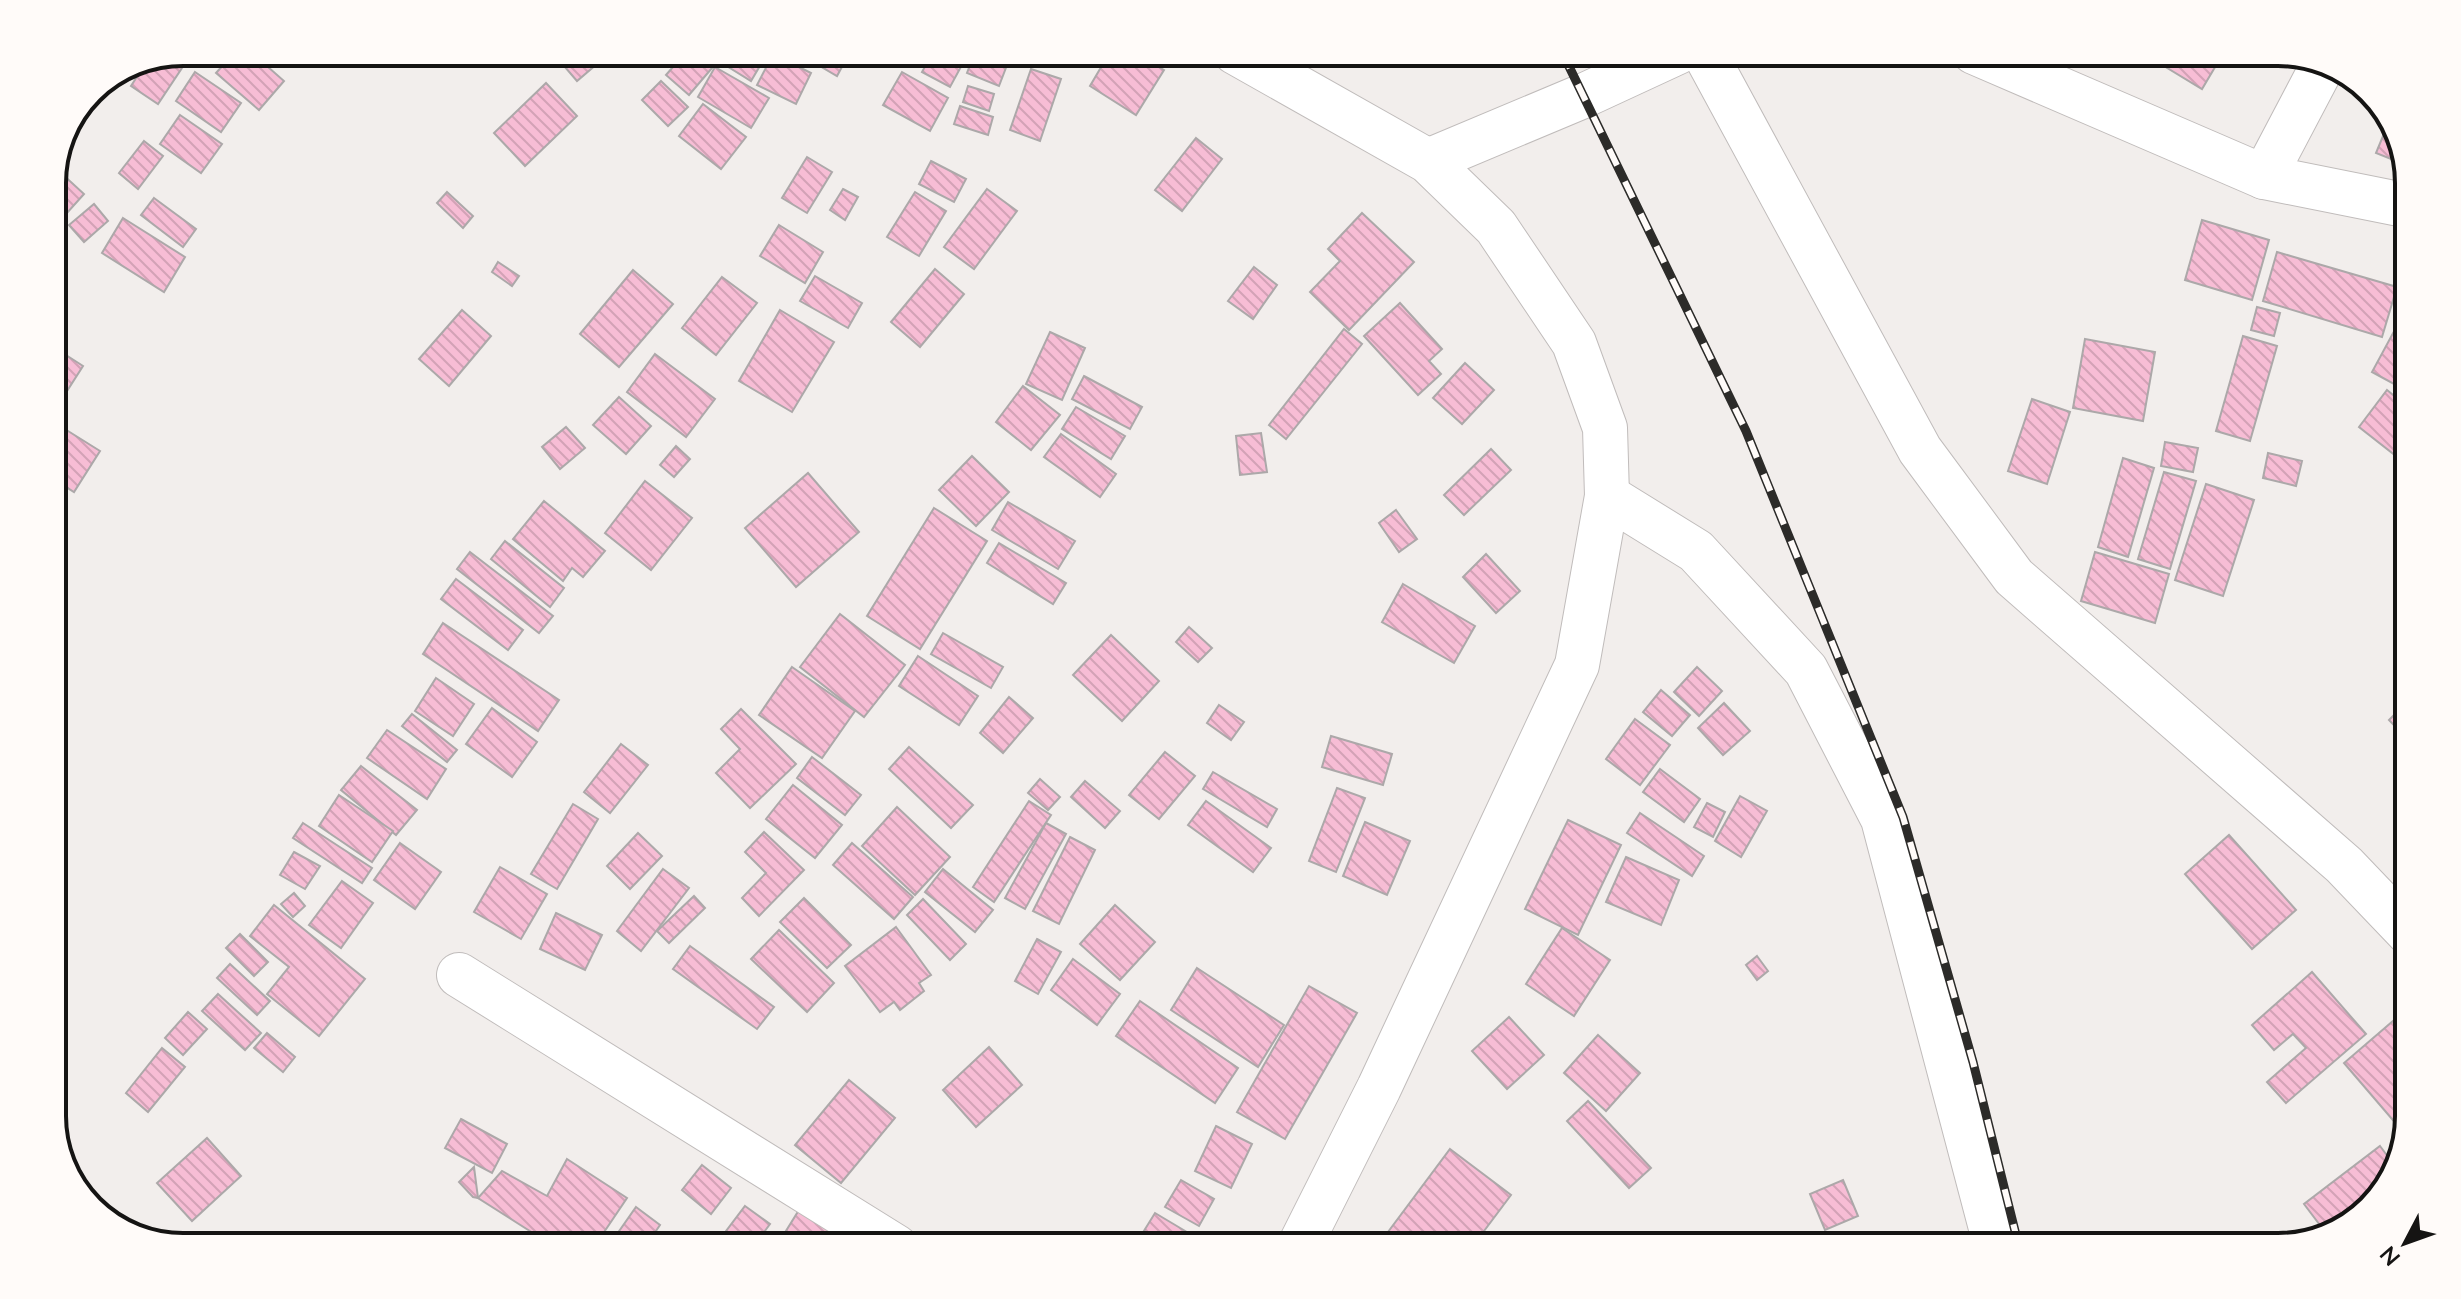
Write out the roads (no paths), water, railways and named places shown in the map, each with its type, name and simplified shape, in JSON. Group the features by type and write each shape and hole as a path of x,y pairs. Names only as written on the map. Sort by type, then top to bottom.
{"street":[{"path":"1260,66 1428,161 1496,227 1574,343 1605,428 1607,496 1577,665 1379,1088 1306,1233"},
{"path":"1428,161 1648,66"},
{"path":"1712,66 1920,450 2014,577 2344,865 2395,918"},
{"path":"2006,66 2264,177 2395,203"},
{"path":"2264,177 2319,73"},
{"path":"1607,496 1696,551 1806,670 1883,819 1992,1233"},
{"path":"459,975 874,1233"}],"railway":[{"path":"1569,66 1746,431 1903,817 1973,1062 2016,1233"}]}
